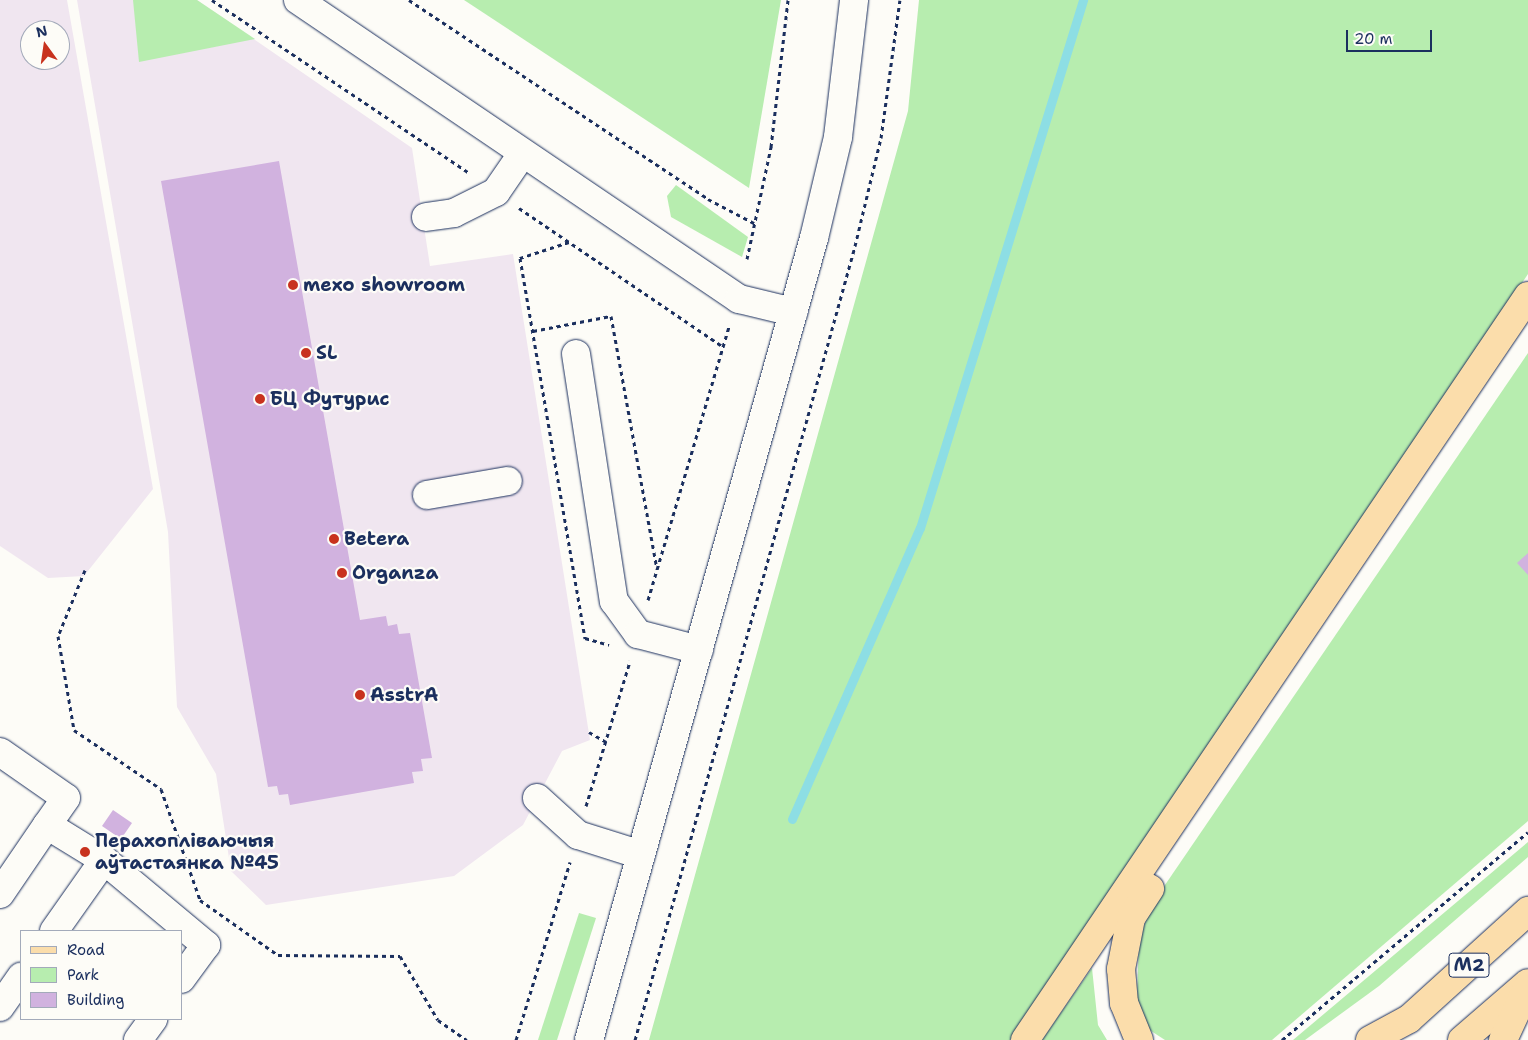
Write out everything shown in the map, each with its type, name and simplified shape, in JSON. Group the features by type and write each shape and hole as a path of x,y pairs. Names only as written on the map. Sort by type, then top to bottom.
{"main road":[{"path":"1025,1040 1528,296"},
{"path":"1139,1040 1124,1003 1121,969 1130,918 1528,325"},
{"name":"М2","path":"1386,1040 1528,911"},
{"path":"1503,1040 1528,985"},
{"name":"М2","path":"1462,1040 1528,985"},
{"path":"1370,1040 1410,1019"}],"lane":[{"path":"298,0 522,154 739,299 793,312"},
{"path":"589,1040 793,312 838,137 854,0"},
{"path":"426,217 454,213 496,192 522,154"},
{"path":"576,354 614,601 636,643 699,650"},
{"path":"427,495 508,480"},
{"path":"0,752 66,798 0,894"},
{"path":"537,798 578,835 641,855"},
{"path":"47,825 104,860 206,945 182,978"},
{"path":"55,930 104,860"},
{"path":"0,1007 20,978"},
{"path":"138,1040 152,1020"}],"path":[{"path":"409,0 708,199 754,223"},
{"path":"747,259 770,147 788,0"},
{"path":"635,1040 855,246 881,138 900,0"},
{"path":"570,242 520,258 585,638 636,643"},
{"path":"533,331 611,316 657,570"},
{"path":"516,1040 729,327"},
{"path":"85,570 58,636 74,730 161,789 200,900 278,955 400,956 438,1020 467,1040"},
{"path":"589,732 606,742"},
{"path":"1282,1040 1528,832"}],"shaded area":[{"path":"0,0 67,0 153,489 84,576 48,578 0,546"},
{"path":"77,0 197,0 412,148 430,266 513,254 590,740 562,751 523,825 454,876 266,905 231,871 216,774 177,707 168,532"}],"green space":[{"path":"133,0 197,0 255,39 139,62"},
{"path":"464,0 781,0 749,188"},
{"path":"919,0 1528,0 1528,274 1010,1040 649,1040 908,111"},
{"path":"676,185 748,237 742,257 671,217 667,196"},
{"path":"1528,353 1528,821 1272,1040 1165,1040 1148,1029 1137,998 1139,939 1152,904"},
{"path":"1528,842 1528,857 1379,986 1305,1040 1293,1040"},
{"path":"579,913 596,918 557,1040 538,1040"},
{"path":"1092,968 1098,1025 1107,1040 1042,1040"}],"building":[{"name":"БЦ Футурис","path":"279,161 360,620 386,616 388,626 397,624 399,634 410,633 432,758 421,759 423,771 412,772 414,783 290,805 288,794 279,795 277,786 268,787 161,181"},
{"path":"1528,553 1528,575 1517,563"},
{"path":"113,810 132,823 121,839 102,826"}],"waterway":[{"path":"792,819 920,528 1083,0"}],"place":[{"name":"mexo showroom","path":"293,285"},
{"name":"SL","path":"306,353"},
{"name":"БЦ Футурис","path":"260,399"},
{"name":"Betera","path":"334,539"},
{"name":"Organza","path":"342,573"},
{"name":"AsstrA","path":"360,695"},
{"name":"Перахопліваючыя аўтастаянка №45","path":"85,852"}]}
